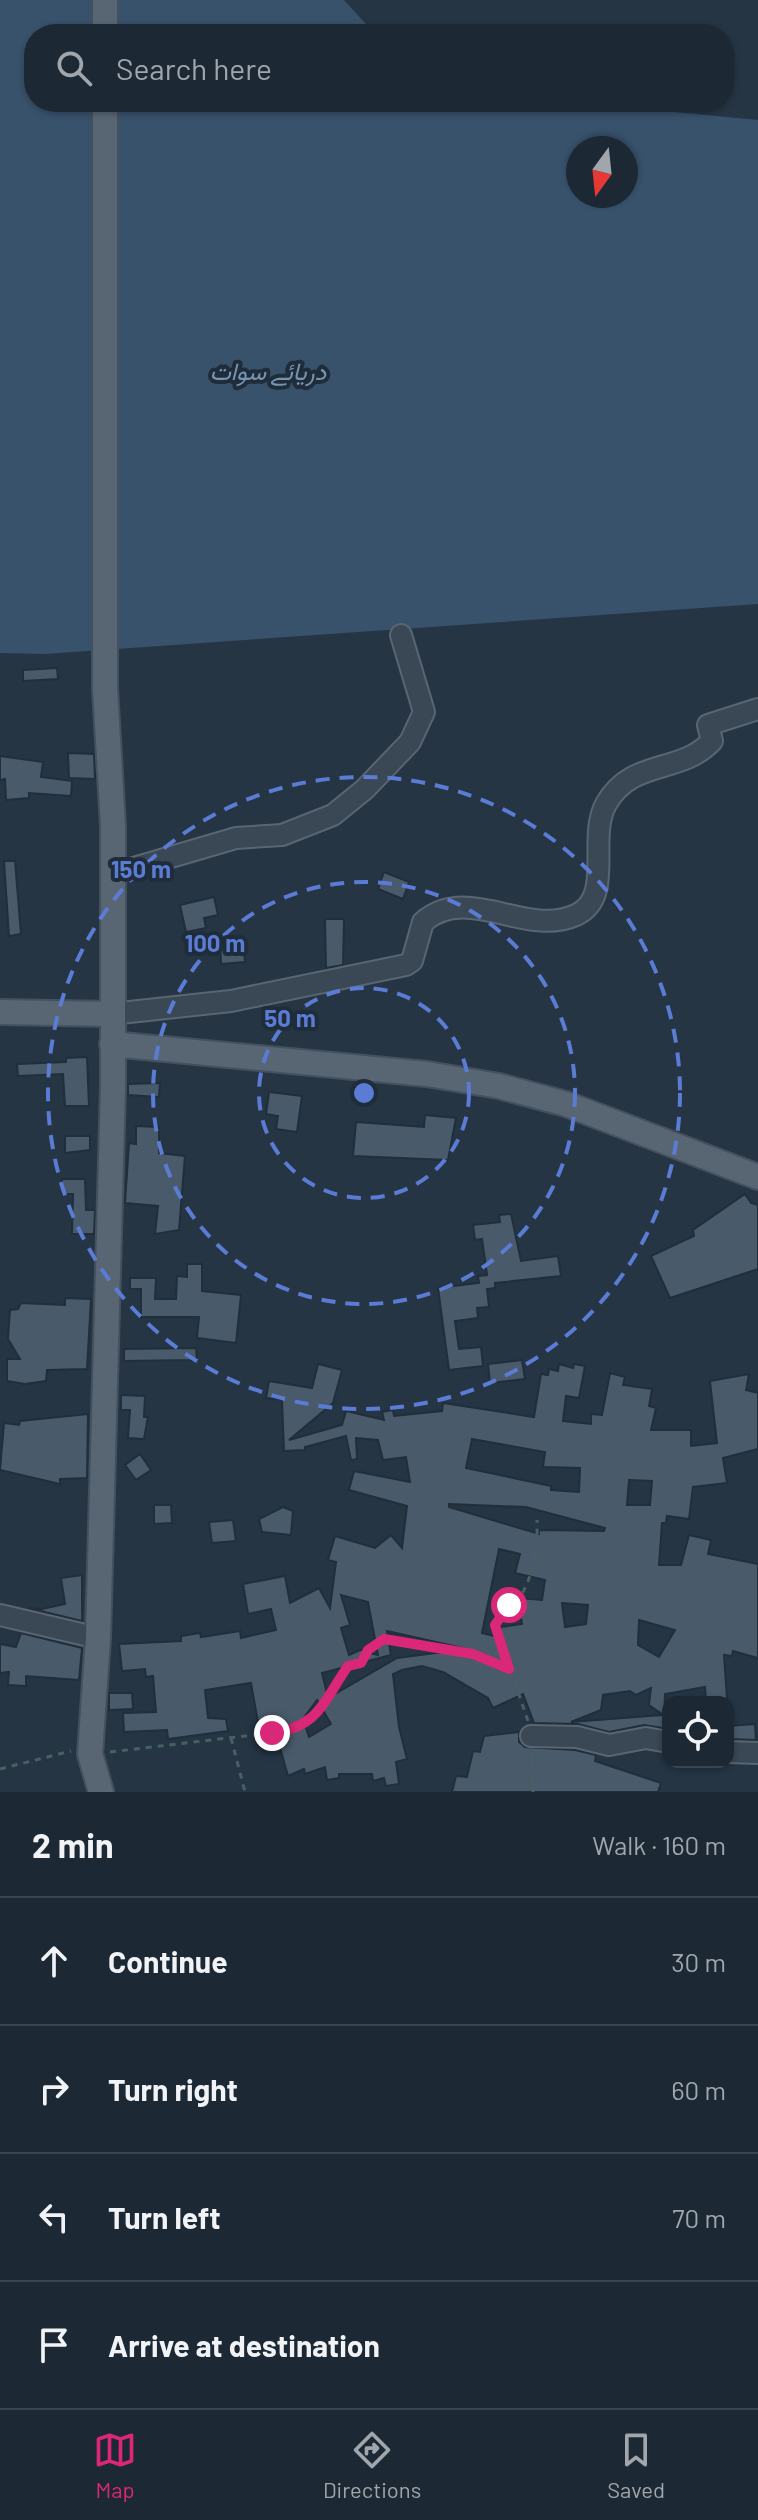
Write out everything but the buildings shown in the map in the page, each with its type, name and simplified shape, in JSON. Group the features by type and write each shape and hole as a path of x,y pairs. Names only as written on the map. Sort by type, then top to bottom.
{"main road":[{"path":"105,0 105,24"},
{"path":"101,1792 90,1754 98,1638 112,1044 113,874 105,688 105,112"},
{"path":"0,1012 111,1014"},
{"path":"112,1044 427,1074 499,1086 580,1109 758,1177"}],"street":[{"path":"113,874 192,854 236,838 282,835 333,815 365,789 410,742 424,712 401,635"},
{"path":"111,1014 231,1001 406,965 412,961 423,922 444,909 474,907 515,918 551,921 575,916 593,903 598,891 598,821 614,791 644,770 698,757 712,741 708,725 758,709"},
{"path":"0,1615 98,1638"},
{"path":"531,1736 577,1737 609,1745 646,1738 662,1741"},
{"path":"734,1752 758,1753"}],"path":[{"path":"533,1792 531,1736 523,1698 509,1669 495,1625 509,1605 524,1592 538,1538 537,1520"},
{"path":"0,1769 67,1750 90,1754 295,1730 311,1721 348,1666 361,1663 368,1650 384,1639 473,1654 509,1669"},
{"path":"231,1738 245,1792"}],"water":[{"name":"دریائے سوات","path":"0,0 344,0 366,24 24,24 24,112 674,112 758,120 758,604 45,654 0,653"}],"route":[{"path":"272,1733 295,1730 311,1721 348,1666 361,1663 368,1650 384,1639 473,1654 509,1669 495,1625 509,1605"}]}
